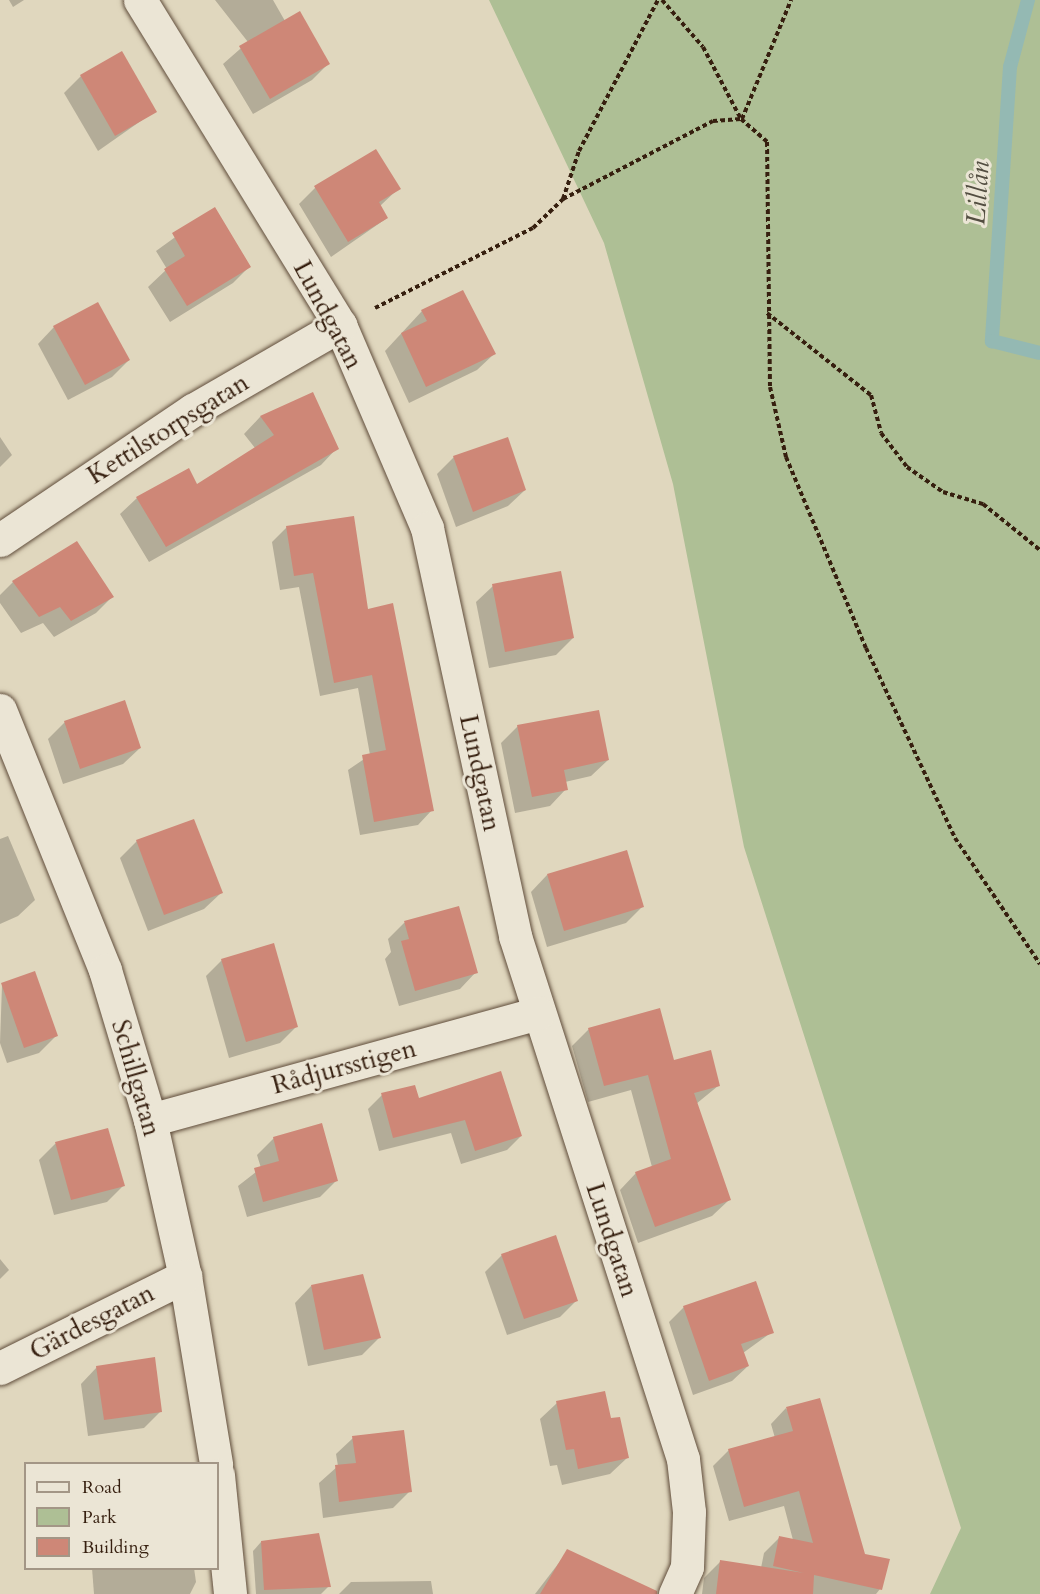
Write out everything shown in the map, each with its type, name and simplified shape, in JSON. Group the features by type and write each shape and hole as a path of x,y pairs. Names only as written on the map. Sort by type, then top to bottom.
{"street":[{"name":"Lundgatan","path":"140,0 340,325 427,528 515,936 683,1459 689,1512 687,1567 675,1594"},
{"name":"Kettilstorpsgatan","path":"0,540 192,410 340,325"},
{"name":"Schillgatan","path":"0,710 105,970 150,1120 185,1276 216,1462"},
{"name":"Rådjursstigen","path":"150,1120 539,1013"},
{"name":"Gärdesgatan","path":"0,1368 185,1276"},
{"path":"219,1485 230,1594"}],"path":[{"path":"563,199 579,151 660,0 703,47 741,119 767,142 767,313 770,387 786,457 862,637 955,838 1040,964"},
{"path":"741,119 791,0"},
{"path":"340,325 533,228 563,199 713,121 741,119"},
{"path":"767,313 871,395 881,433 907,467 944,492 984,504 1040,550"}],"green space":[{"path":"489,0 1040,0 1040,1594 930,1594 961,1528 744,847 673,484 604,243"}],"building":[{"path":"300,11 330,64 270,99 239,46"},
{"path":"122,51 157,112 115,136 80,75"},
{"path":"376,149 401,189 379,202 388,218 348,242 314,186"},
{"path":"215,207 251,267 187,306 164,269 185,256 172,233"},
{"path":"463,290 496,354 426,387 401,333 427,321 421,310"},
{"path":"98,302 130,360 85,385 53,326"},
{"path":"313,392 339,449 166,547 136,497 189,468 197,484 274,435 260,416"},
{"path":"508,437 526,490 473,512 453,456"},
{"path":"354,516 368,609 393,603 434,811 374,822 362,755 386,750 372,675 334,683 313,573 294,576 286,526"},
{"path":"77,541 114,597 71,621 60,607 39,617 12,581"},
{"path":"561,571 574,638 505,652 492,584"},
{"path":"125,700 141,748 80,769 64,721"},
{"path":"599,710 609,760 564,770 568,790 532,797 517,725"},
{"path":"194,819 223,893 164,915 136,840"},
{"path":"627,850 644,907 564,931 547,874"},
{"path":"459,906 478,973 415,991 401,941 409,939 404,921"},
{"path":"274,943 298,1027 246,1042 221,959"},
{"path":"35,971 58,1036 24,1048 1,983"},
{"path":"660,1008 674,1060 711,1050 720,1086 694,1093 731,1200 655,1227 635,1172 671,1159 648,1075 604,1086 588,1028"},
{"path":"501,1071 522,1136 475,1151 465,1120 393,1138 381,1093 415,1085 419,1098"},
{"path":"322,1123 338,1181 263,1202 254,1168 279,1161 273,1137"},
{"path":"108,1128 125,1186 71,1200 55,1142"},
{"path":"556,1235 578,1301 524,1319 501,1254"},
{"path":"363,1274 381,1338 324,1350 311,1285"},
{"path":"756,1281 774,1333 741,1344 749,1366 709,1381 683,1306"},
{"path":"155,1357 162,1412 104,1420 96,1366"},
{"path":"605,1391 611,1418 620,1417 629,1458 578,1469 574,1449 566,1450 556,1401"},
{"path":"820,1398 865,1554 890,1559 882,1590 814,1575 813,1594 716,1594 720,1560 804,1573 773,1566 779,1536 813,1543 799,1491 744,1507 728,1449 793,1431 786,1407"},
{"path":"404,1430 412,1492 339,1502 335,1465 356,1463 352,1436"},
{"path":"319,1533 331,1587 264,1590 261,1541"},
{"path":"567,1549 657,1591 657,1594 540,1594"}],"waterway":[{"name":"Lillån","path":"1028,0 1010,67 992,341 1040,353"}]}
